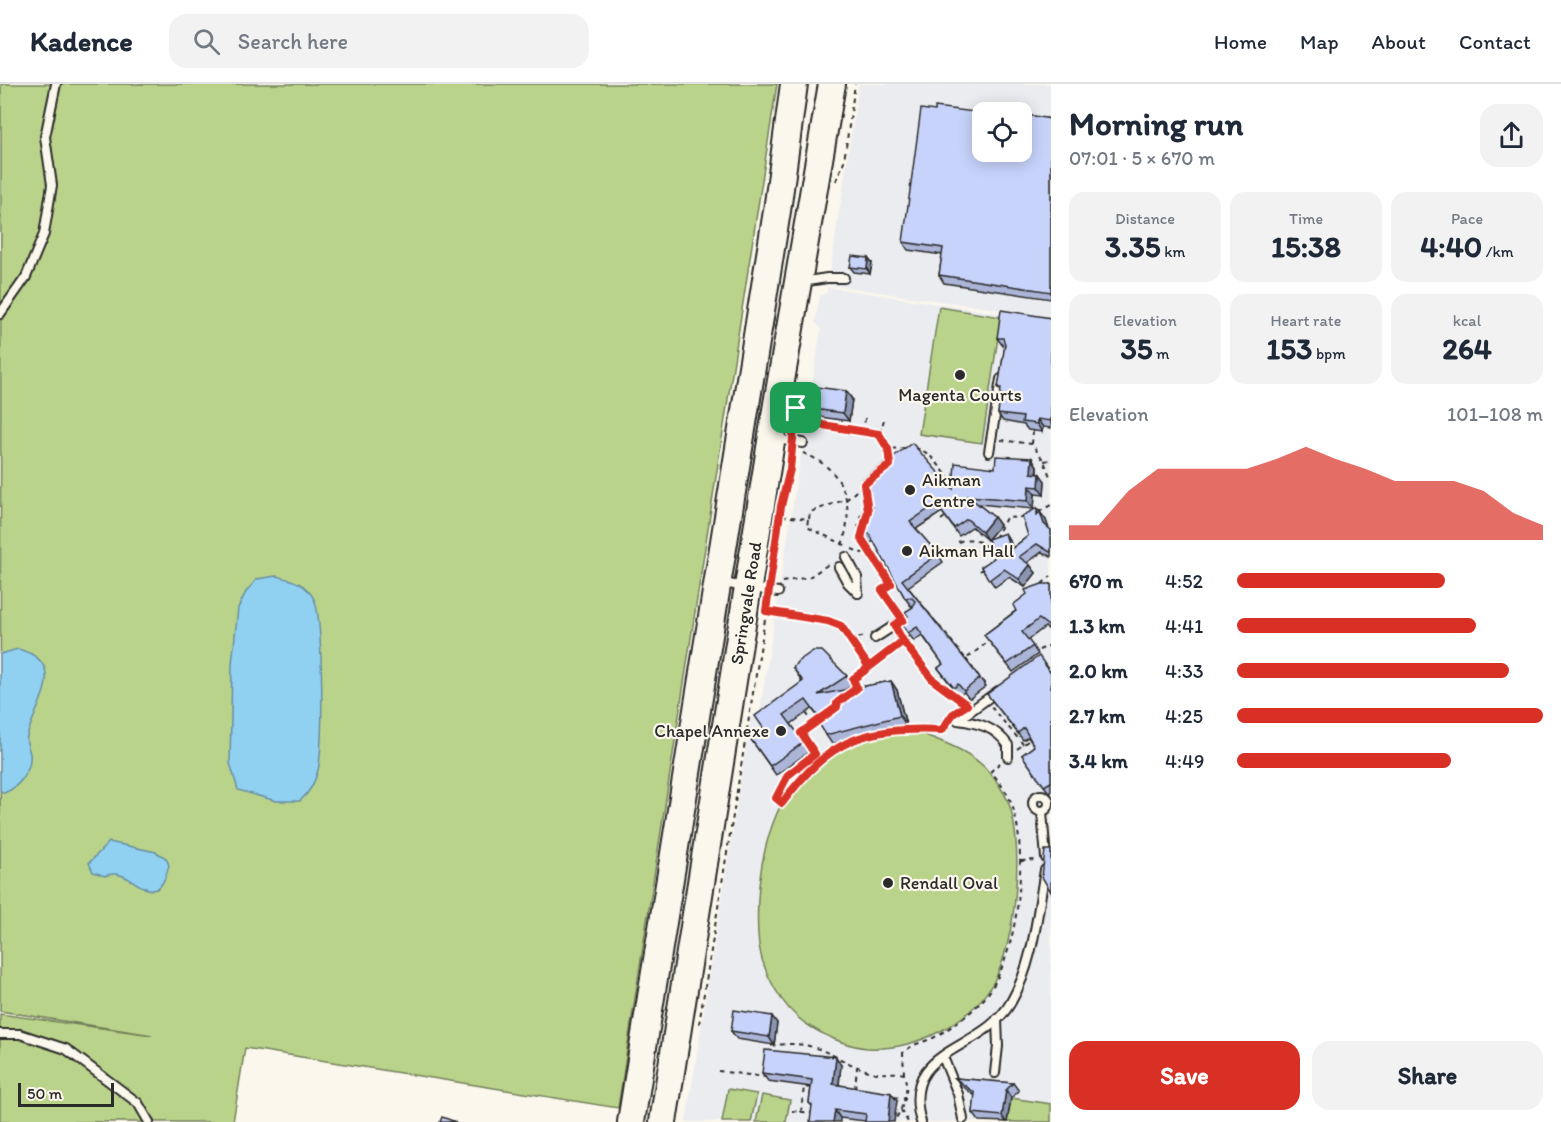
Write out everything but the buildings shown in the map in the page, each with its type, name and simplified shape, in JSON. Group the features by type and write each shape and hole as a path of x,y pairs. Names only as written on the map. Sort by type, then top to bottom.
{"highway":[{"name":"Springvale Road","path":"631,1122 718,583 794,84"},
{"name":"Springvale Road","path":"663,1122 760,596 787,406 799,283 832,84"}],"lane":[{"path":"0,315 26,277 44,234 52,185 45,137 56,84"},
{"path":"799,283 827,278 844,278"},
{"path":"989,452 1002,374"},
{"path":"781,445 803,443"},
{"path":"836,564 848,583 858,593 857,577 846,557"},
{"path":"718,583 760,596 778,592"},
{"path":"874,638 919,608"},
{"path":"955,719 1002,688"},
{"path":"955,719 982,723 990,728 1008,745 1008,756"},
{"path":"921,1122 916,1092 922,1073 997,1019 1010,1004 1028,963 1046,864 1042,812 1050,803 1042,795 1034,800 1036,810 1042,812"},
{"path":"994,1073 998,1046 997,1019"},
{"path":"0,1034 20,1034 66,1049 138,1103 149,1122"},
{"path":"943,1057 958,1094 963,1119"}],"path":[{"path":"834,186 844,161 855,84"},
{"path":"698,1031 760,596 781,516 790,469 781,445 787,406 822,425 879,434"},
{"path":"865,418 864,428 867,433"},
{"path":"879,434 884,420"},
{"path":"1032,444 1033,431"},
{"path":"879,434 888,449 890,465"},
{"path":"992,440 1024,441 1032,444 1044,461 1051,479"},
{"path":"888,449 921,449 932,457 957,489 958,477"},
{"path":"801,453 818,459 832,469 847,499 847,533 837,555"},
{"path":"1044,461 1051,460"},
{"path":"867,518 864,484 847,499 810,512 807,527 862,553 869,549"},
{"path":"1038,513 1051,505"},
{"path":"941,520 948,513"},
{"path":"781,516 808,519"},
{"path":"986,546 1001,531 1006,518 1031,517"},
{"path":"863,528 861,538 891,584 882,590 903,620"},
{"path":"958,542 976,539 986,546 989,550 988,559 980,571"},
{"path":"760,596 836,564"},
{"path":"1035,590 1051,576"},
{"path":"760,596 841,626 869,667"},
{"path":"919,608 989,688 970,707 962,709"},
{"path":"894,625 903,641 933,680 970,707"},
{"path":"849,682 909,636"},
{"path":"966,659 990,641"},
{"path":"1039,650 1051,645"},
{"path":"850,693 857,688 853,679"},
{"path":"985,701 1023,745"},
{"path":"806,713 814,723"},
{"path":"822,718 801,733 815,754 788,775 776,798 782,803 809,769 841,744 898,728 942,730 955,719"},
{"path":"894,1122 906,1099 907,1083 903,1053 910,1045 932,1038 959,1022 982,1001 996,984 1008,954 1020,861 1019,838 1011,801 992,771 1033,738"},
{"path":"1020,861 1039,860"},
{"path":"768,1059 770,1046 806,1044 820,1048 857,1066 883,1074 896,1072 904,1074"},
{"path":"848,1090 854,1091 857,1066"},
{"path":"718,1071 767,1077 767,1068"},
{"path":"801,1112 804,1087 813,1088"},
{"path":"884,1095 906,1099"},
{"path":"792,1111 817,1113"},
{"path":"898,1122 900,1112"},
{"path":"900,1112 908,1122"}],"shaded area":[{"path":"859,84 1051,84 1051,317 828,285"},
{"path":"827,287 1051,321 1051,1122 686,1122 751,716 760,710 821,329 815,322 820,296 827,292"}],"green space":[{"path":"1,84 777,84 618,1108 245,1048 233,1122 0,1122 0,1014 152,1035 0,1011"},
{"name":"Magenta Courts","path":"939,307 1001,317 982,443 919,434"},
{"name":"Rendall Oval","path":"915,731 973,757 991,774 1006,797 1013,820 1016,842 1016,893 1012,919 1001,965 993,983 970,1011 939,1032 921,1040 885,1048 859,1047 824,1035 800,1020 774,987 759,947 758,913 761,869 772,825 781,805 809,765 831,751 871,734"},
{"path":"728,1089 757,1094 751,1122 722,1122"},
{"path":"762,1095 790,1100 786,1122 756,1122"},
{"path":"1011,1098 1051,1104 1051,1122 1007,1122"}],"water":[{"path":"276,576 298,583 307,589 314,599 317,611 322,683 320,757 314,783 300,801 276,801 238,790 230,763 232,664 238,608 246,592 257,579"},
{"path":"18,649 34,655 43,664 46,674 45,685 27,736 30,754 29,767 19,783 4,793 0,790 0,654"},
{"path":"109,842 156,852 166,858 169,865 164,881 157,889 150,890 125,877 115,874 105,876 93,872 89,863"}],"place":[{"name":"Magenta Courts","path":"960,375"},
{"name":"Aikman Centre","path":"910,490"},
{"name":"Aikman Hall","path":"907,551"},
{"name":"Chapel Annexe","path":"781,731"},
{"name":"Rendall Oval","path":"888,883"}],"route":[{"path":"796,408 790,469 781,506 766,611 828,621 841,626 869,667 903,641 933,680 967,705 953,714 942,730 898,728 841,744 809,769 782,803 776,798 788,775 815,754 801,733 837,707 837,703 857,688 853,679 869,667 884,655 903,641 894,625 903,620 882,590 891,584 861,538 868,511 864,484 890,465 888,449 879,434 822,425 796,408"}]}
